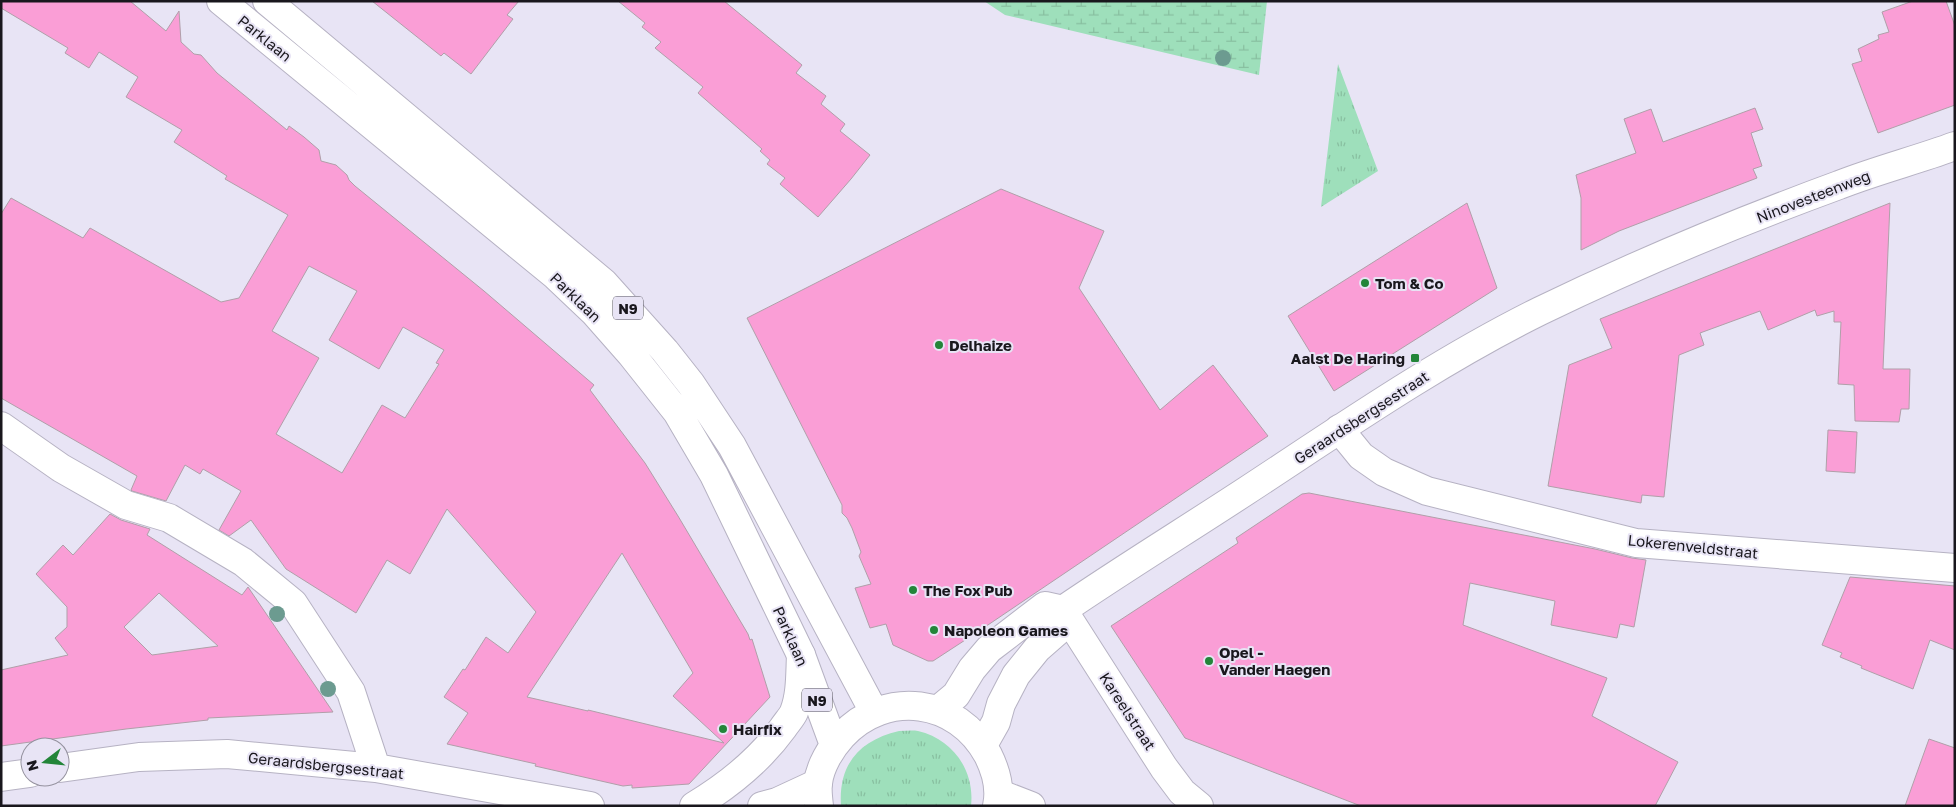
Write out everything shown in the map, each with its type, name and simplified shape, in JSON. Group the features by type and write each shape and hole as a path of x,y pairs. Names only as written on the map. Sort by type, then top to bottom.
{"main road":[{"name":"Parklaan","path":"221,1 556,276 594,312 612,333 677,412 714,475 800,655 834,745"},
{"name":"Parklaan","path":"266,1 604,283 643,324 691,384 732,446 874,712"},
{"name":"Ninovesteenweg","path":"1674,251 1838,185 1955,146"},
{"name":"Geraardsbergsestraat","path":"1063,610 1121,570 1441,365 1540,311 1674,251"},
{"path":"1,426 61,468 126,505 169,518 243,562 292,603 351,692 376,768"},
{"name":"Lokerenveldstraat","path":"1339,429 1361,456 1384,472 1427,491 1636,543 1955,568"},
{"path":"938,710 956,696 980,659 1000,639 1045,606 1063,610 1061,628 1037,649 1016,675 1001,704 996,722 983,746"},
{"name":"Kareelstraat","path":"1063,610 1164,768 1182,792 1199,806"},
{"path":"694,806 743,772 778,734 794,712 800,682 800,655"},
{"path":"762,806 818,794 825,761 834,745 854,724 874,712 893,707 914,706 938,710 963,724 983,746 995,768 998,800 1031,806"},
{"name":"Geraardsbergsestraat","path":"70,767 139,757 227,754 376,768 590,806"},
{"path":"1,777 20,774"}],"green space":[{"path":"984,1 1267,1 1259,75 1005,15"},
{"path":"1338,64 1378,171 1321,207"},
{"path":"899,731 918,731 930,735 942,741 951,749 965,769 971,793 971,806 841,806 843,778 854,756 873,741"}],"building":[{"path":"1,1 130,1 166,31 179,11 181,42 194,54 201,55 217,73 287,130 289,126 304,137 319,150 321,161 336,165 355,186 484,291 594,385 590,390 645,463 750,640 752,639 770,697 689,784 632,788 632,785 623,786 447,744 468,713 444,697 463,669 465,670 486,637 508,653 536,612 447,509 410,574 387,560 356,613 286,569 251,520 229,536 219,530 241,491 203,469 200,474 185,465 166,501 132,491 137,476 1,398 1,214 11,198 83,238 90,228 221,302 239,298 288,215 225,179 227,176 174,142 182,130 126,97 138,77 99,52 89,68 65,53 68,48 1,8","holes":["309,266 357,291 329,340 379,369 403,327 444,350 436,363 439,364 405,418 382,405 342,473 276,434 319,358 272,331","622,553 693,673 673,696 724,743 527,697"]},
{"path":"372,1 519,1 507,15 513,19 471,74 444,53 441,56"},
{"path":"618,1 724,1 802,65 796,73 826,96 821,104 845,124 840,131 870,155 818,217 780,184 785,178 767,164 770,160 760,151 762,149 698,93 703,87 655,48 661,42 642,27 645,23"},
{"path":"1913,1 1946,1 1955,26 1955,105 1878,133 1852,64 1862,61 1858,49 1879,39 1878,35 1889,32 1882,12"},
{"path":"1755,108 1763,129 1751,133 1762,166 1753,169 1757,178 1619,231 1581,250 1581,198 1576,175 1636,153 1624,119 1651,109 1663,142"},
{"path":"1001,189 1104,231 1079,288 1160,410 1213,365 1268,436 979,631 933,661 928,661 893,645 886,624 870,628 855,588 871,584 859,556 861,552 852,528 842,513 842,505 747,318"},
{"path":"1467,203 1497,288 1334,391 1288,316"},
{"path":"1890,203 1883,369 1910,369 1909,409 1901,409 1899,422 1855,421 1854,385 1838,384 1841,322 1834,322 1834,311 1817,316 1815,310 1768,330 1760,311 1700,333 1704,345 1679,355 1664,497 1642,495 1641,503 1548,486 1569,365 1612,348 1600,319"},
{"path":"1828,430 1857,432 1855,473 1826,471"},
{"path":"1309,493 1646,560 1634,627 1620,624 1617,638 1551,625 1555,601 1470,583 1463,625 1607,678 1592,716 1678,762 1655,806 1361,806 1185,738 1111,626 1238,543 1236,538 1302,494"},
{"path":"110,514 121,520 150,529 147,535 242,595 248,587 333,712 208,718 208,720 67,737 20,737 20,743 1,746 1,670 68,655 55,638 67,627 67,607 36,574 63,545 73,555","holes":["159,593 218,646 152,655 124,627"]},
{"path":"1850,577 1955,586 1955,650 1930,640 1913,689 1861,668 1862,666 1840,657 1842,653 1822,645"},
{"path":"1929,739 1955,748 1955,806 1905,806"}],"place":[{"name":"Tom & Co","path":"1365,283"},
{"name":"Delhaize","path":"939,345"},
{"name":"Aalst De Haring","path":"1415,358"},
{"name":"The Fox Pub","path":"913,590"},
{"name":"Napoleon Games","path":"934,630"},
{"name":"Opel - Vander Haegen","path":"1209,661"},
{"name":"Hairfix","path":"723,729"}]}
